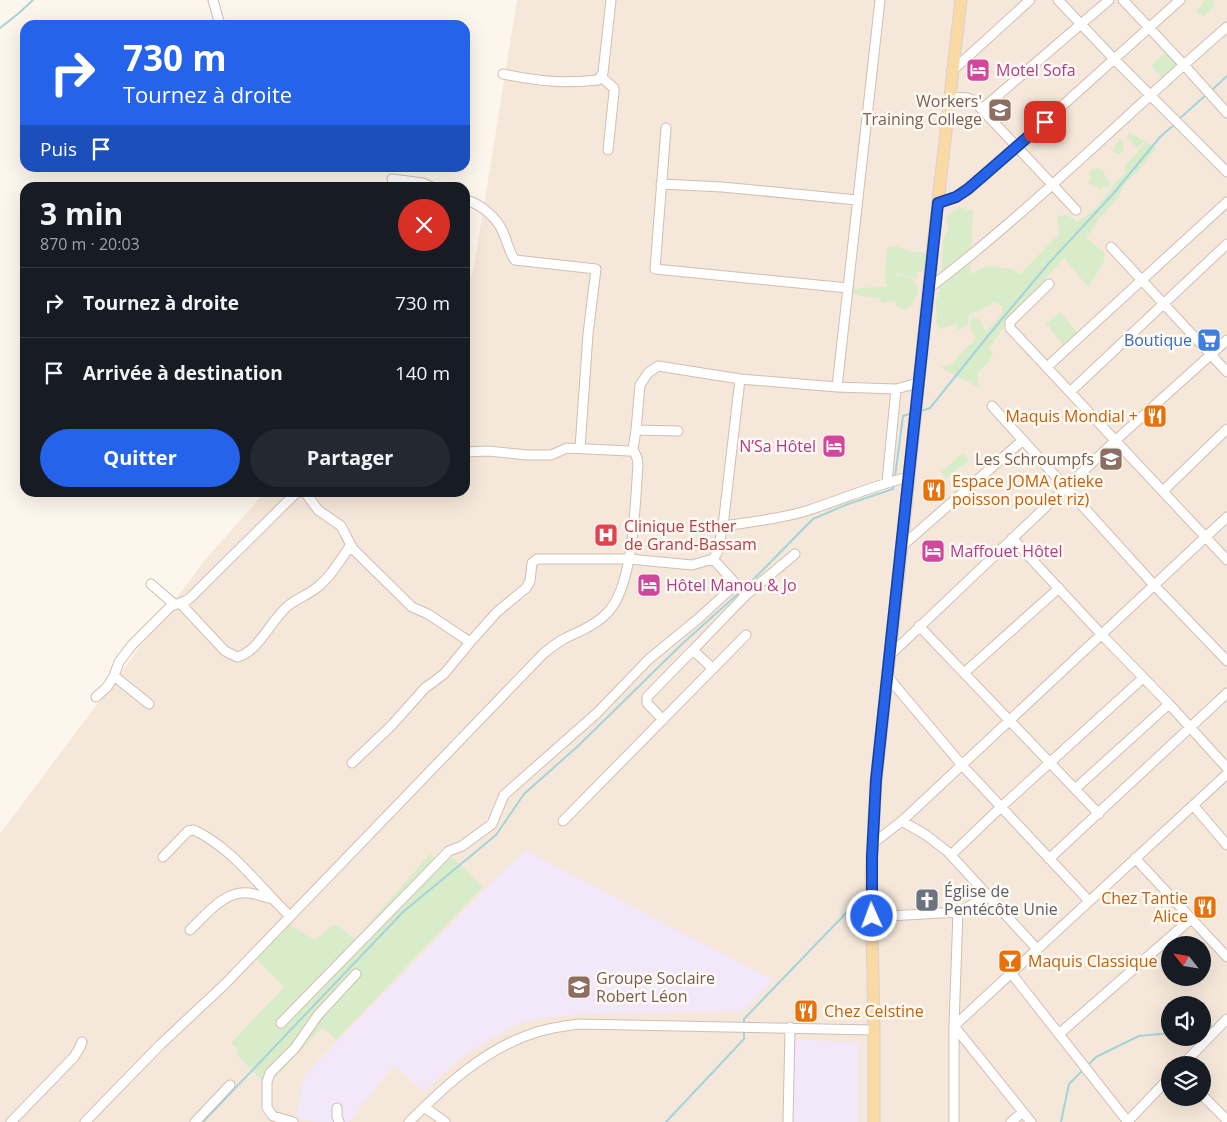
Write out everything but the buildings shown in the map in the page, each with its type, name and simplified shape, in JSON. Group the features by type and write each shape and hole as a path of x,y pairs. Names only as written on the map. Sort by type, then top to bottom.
{"main road":[{"path":"874,1122 872,844 876,780 961,0"}],"street":[{"path":"213,0 219,20"},
{"path":"504,74 531,80 572,83 598,80 601,77 611,0"},
{"path":"837,387 880,0"},
{"path":"952,71 1030,0"},
{"path":"1058,0 1227,172"},
{"path":"982,109 1109,0"},
{"path":"1123,0 1184,64 1227,113"},
{"path":"938,203 956,197 968,189 1115,60 1180,0"},
{"path":"928,289 1052,184 1150,94 1226,30"},
{"path":"601,77 611,85 614,92 608,150"},
{"path":"950,97 968,98 982,109 1076,210"},
{"path":"666,128 655,269 848,288"},
{"path":"392,179 415,182"},
{"path":"661,184 722,186 857,200"},
{"path":"470,202 476,204 495,219 503,230 515,260 596,269 588,334 580,448"},
{"path":"1046,367 1227,202"},
{"path":"1070,392 1227,244"},
{"path":"1111,247 1227,372"},
{"path":"1049,284 1009,325 1227,560"},
{"path":"890,655 1116,440 1227,340"},
{"path":"85,1122 160,1045 226,984 543,654 560,641 580,632 607,614 622,588 629,559 638,466 638,458 633,449 640,385 648,373 658,366 740,379 837,387 896,389 918,383"},
{"path":"352,763 425,688 444,674 497,612 526,588 530,581 532,563 537,559 629,559 692,565 713,559 718,553 723,526 740,379"},
{"path":"886,482 896,389"},
{"path":"992,406 1154,586 1227,661"},
{"path":"1163,491 1227,429"},
{"path":"636,430 678,431"},
{"path":"902,546 1024,440"},
{"path":"470,452 551,455 567,448 629,451 633,449"},
{"path":"723,526 779,518 806,511 886,482 909,477"},
{"path":"96,697 107,687 114,676 119,662 132,645 171,606 184,603 190,598 292,497"},
{"path":"308,497 318,510 341,526 350,546 412,607 428,614 470,642"},
{"path":"872,844 902,821 1227,517"},
{"path":"1012,538 1227,768"},
{"path":"151,584 177,604 225,651 237,658 243,656 252,648 288,606 316,588 332,572 350,546"},
{"path":"663,720 647,703 648,696 746,595 795,554"},
{"path":"713,559 746,595"},
{"path":"281,1023 449,851 462,846 492,824 504,795 597,713 649,659 699,618 734,584"},
{"path":"964,673 1060,588"},
{"path":"919,626 1099,814"},
{"path":"563,821 746,636"},
{"path":"693,650 714,669"},
{"path":"114,676 149,704"},
{"path":"887,676 961,764 1089,901"},
{"path":"950,855 1143,678"},
{"path":"1049,859 1227,693"},
{"path":"1074,789 1169,704"},
{"path":"954,1026 1227,774"},
{"path":"1193,806 1227,845"},
{"path":"902,821 926,835 950,855 1038,949"},
{"path":"163,857 188,832 194,830 219,845 290,916"},
{"path":"1135,858 1227,957"},
{"path":"190,930 216,905 225,898 237,893 249,893 272,899"},
{"path":"872,916 958,912 988,896"},
{"path":"954,1122 954,1026 958,912"},
{"path":"1059,1034 1191,920"},
{"path":"1011,973 1128,1122 1161,1087"},
{"path":"293,1122 273,1116 267,1108 267,1082 270,1073 294,1048 318,1015 356,974"},
{"path":"1191,1056 1227,1019"},
{"path":"409,1122 465,1070 499,1048 534,1032 556,1027 579,1024 874,1030"},
{"path":"954,1026 1031,1122"},
{"path":"788,1122 790,1028"},
{"path":"11,1122 74,1057 82,1042"},
{"path":"195,1122 230,1085"},
{"path":"1211,1104 1227,1120"},
{"path":"424,1107 445,1122"},
{"path":"337,1108 336,1116 338,1122"},
{"path":"1011,1122 1023,1112"}],"shaded area":[{"path":"517,0 1227,0 1227,1122 0,1122 0,834 205,560 260,497 470,497 470,276 473,273"},
{"name":"Groupe Soclaire Robert Léon","path":"526,851 773,980 743,1011 590,1014 549,1017 528,1021 509,1028 460,1058 424,1092 394,1065 349,1122 315,1122 296,1117 305,1075 497,877"},
{"path":"794,1039 859,1043 859,1122 794,1122"}],"green space":[{"path":"1205,0 1214,0 1215,5 1204,16 1197,13 1197,10"},
{"path":"1169,48 1181,63 1162,78 1151,66"},
{"path":"1130,133 1145,141 1137,148 1126,137"},
{"path":"1119,140 1123,140 1124,150 1120,154 1115,153 1112,149 1115,148 1115,144"},
{"path":"1146,142 1156,148 1139,170 1125,183 1118,198 1100,218 1086,238 1105,253 1103,264 1088,287 1064,258 1011,317 989,348 993,354 988,363 977,373 979,388 940,367 952,363 976,338 971,330 971,317 979,319 986,332 1002,314 1002,307 995,302 969,314 968,324 958,331 956,324 940,329 936,324 935,302 939,293 942,273 943,240 948,229 947,216 959,207 973,211 970,274 987,266 1012,269 1020,274 1059,234 1060,236 1057,217 1068,216 1077,222 1090,213 1125,173 1125,166"},
{"path":"1098,168 1103,170 1110,186 1103,187 1101,190 1088,183 1091,179 1088,174"},
{"path":"895,246 911,253 920,252 926,254 926,270 916,273 918,279 897,273 894,278 901,275 913,279 919,291 911,306 905,310 896,305 896,301 882,303 879,298 860,296 852,292 852,289 887,286 885,277 887,247"},
{"path":"1060,312 1080,336 1066,348 1046,324"},
{"path":"963,453 969,461 946,479 941,472"},
{"path":"430,854 442,865 452,857 483,887 336,1040 323,1027 267,1086 237,1055 237,1050 231,1043 284,987 254,957 288,924 315,940 335,924 355,939"}],"waterway":[{"path":"0,28 33,0"},
{"path":"1212,90 1227,76"},
{"path":"1178,120 1206,95"},
{"path":"921,411 930,408 1049,263 1113,194 1160,137 1175,124"},
{"path":"895,477 903,416 912,413"},
{"path":"745,588 813,519 848,504 893,489 894,484"},
{"path":"203,1122 403,912 496,835 524,794 578,746 682,644 739,593"},
{"path":"744,1023 744,1019 848,911"},
{"path":"1211,1027 1215,1026"},
{"path":"666,1122 744,1039 744,1031"},
{"path":"1087,1066 1096,1057 1139,1036 1161,1034"},
{"path":"1061,1122 1069,1084 1084,1069"}],"place":[{"name":"Motel Sofa","path":"978,70"},
{"name":"Workers' Training College","path":"1000,110"},
{"name":"Boutique","path":"1209,340"},
{"name":"Maquis Mondial +","path":"1155,416"},
{"name":"N’Sa Hôtel","path":"834,446"},
{"name":"Les Schroumpfs","path":"1111,459"},
{"name":"Espace JOMA (atieke poisson poulet riz)","path":"934,490"},
{"name":"Clinique Esther de Grand-Bassam","path":"606,535"},
{"name":"Maffouet Hôtel","path":"933,551"},
{"name":"Hôtel Manou & Jo","path":"649,585"},
{"name":"Église de Pentécôte Unie","path":"927,900"},
{"name":"Chez Tantie Alice","path":"1205,907"},
{"name":"Maquis Classique","path":"1010,961"},
{"name":"Groupe Soclaire Robert Léon","path":"579,987"},
{"name":"Chez Celstine","path":"806,1011"}],"route":[{"path":"872,916 872,844 881,724 902,546 938,203 956,197 968,189 1045,122"}]}
